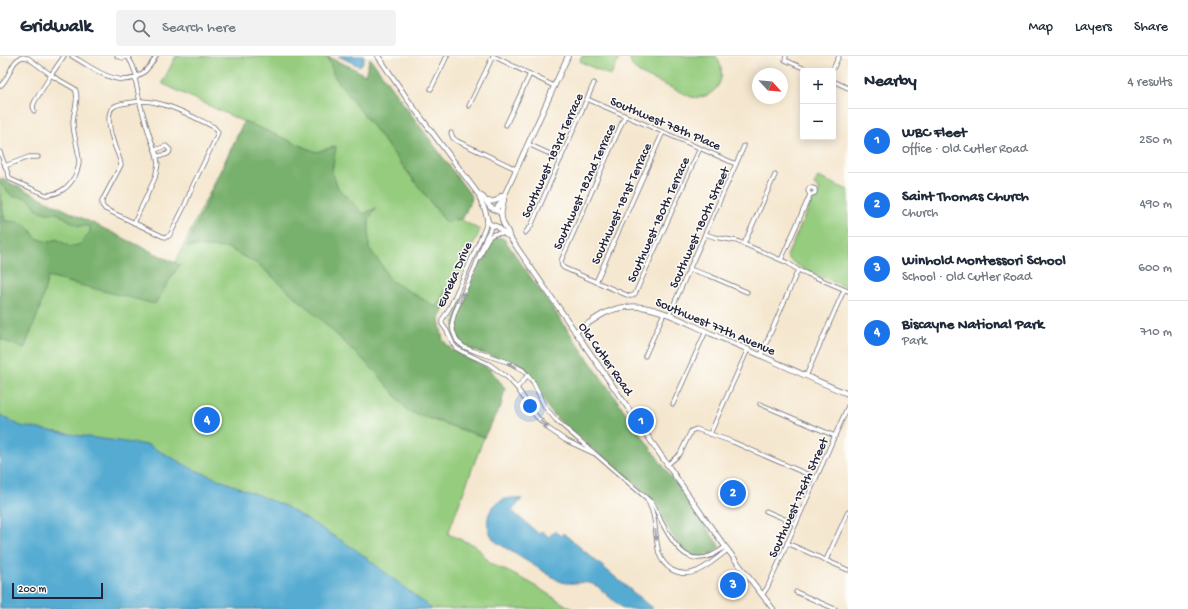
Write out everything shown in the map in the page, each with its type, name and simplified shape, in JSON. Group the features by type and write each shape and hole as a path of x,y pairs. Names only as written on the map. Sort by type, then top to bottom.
{"main road":[{"path":"378,56 408,100 479,195 490,207 499,212 501,216"},
{"path":"487,218 490,212 495,210 505,194 568,56"},
{"path":"479,195 487,218 490,224 494,225 500,222 505,194"},
{"path":"486,201 495,201 505,194"},
{"name":"Old Cutler Road","path":"501,216 503,224 508,232 507,235"},
{"name":"Old Cutler Road","path":"494,225 507,235 726,548 773,609"},
{"name":"Southwest 77th Avenue","path":"575,332 610,310 630,306 643,307 669,315 848,394"}],"street":[{"path":"34,111 34,104 50,75 64,56"},
{"path":"72,56 110,77 122,80 136,77 147,70 156,56"},
{"path":"117,56 123,58 129,56 136,77 140,101 148,132 157,156 158,166 156,175 134,223"},
{"path":"431,89 447,56"},
{"path":"469,106 493,56 554,86"},
{"path":"833,68 839,56"},
{"path":"0,86 5,81 16,60 21,57 27,58 50,75 75,90 77,97 73,116 73,131 79,158 78,168 71,184 61,191 46,196 10,179 0,152"},
{"path":"786,58 804,68"},
{"path":"506,125 530,74"},
{"path":"836,82 848,88"},
{"name":"Southwest 183rd Terrace","path":"525,233 531,226 594,83"},
{"name":"Southwest 78th Place","path":"587,99 736,164"},
{"path":"140,101 167,105 215,128 218,132 171,234 168,237 163,237 103,207 102,201 121,164 109,128 109,119 112,108 116,105 140,101"},
{"name":"Southwest 182nd Terrace","path":"596,282 564,268 561,264 626,116"},
{"name":"Southwest 181st Terrace","path":"596,282 663,132"},
{"path":"451,133 453,138 457,141 516,169"},
{"path":"528,144 561,159"},
{"path":"155,150 166,146 170,150 168,154 157,156"},
{"name":"Southwest 180th Street","path":"669,315 744,146"},
{"name":"Southwest 180th Terrace","path":"596,282 632,296 636,292 700,148"},
{"path":"5,166 29,157 38,157"},
{"path":"744,244 775,174"},
{"path":"781,260 810,195"},
{"name":"Eureka Drive","path":"445,329 442,324 442,320 450,307 466,273 485,228 487,218"},
{"name":"Eureka Drive","path":"459,343 454,336 452,327 455,312 475,267 486,237 494,225"},
{"path":"475,267 490,237 495,233 507,235"},
{"path":"705,234 734,240 744,244 846,291 806,376"},
{"path":"689,270 710,276 747,292"},
{"path":"761,355 798,270"},
{"path":"645,356 664,313"},
{"path":"452,327 445,329 455,347 480,359 504,375 516,388 545,426 559,437 594,453"},
{"path":"673,404 706,331"},
{"path":"455,347 459,343 468,349 516,366 528,375 535,384 549,413 580,442 653,504 670,538 686,555 701,559 709,557 726,548"},
{"path":"710,434 748,349"},
{"path":"480,359 482,354"},
{"path":"491,366 495,358"},
{"path":"516,388 528,375"},
{"path":"760,404 835,436"},
{"name":"Southwest 176th Street","path":"762,595 767,588 848,406"},
{"path":"667,465 680,454 692,430 699,430 733,442 816,478"},
{"path":"577,446 580,442"},
{"path":"646,498 654,516 659,553 668,566 676,571 687,573 696,572 725,552 726,548"},
{"path":"766,511 796,524"},
{"path":"826,560 848,512"},
{"path":"654,516 658,514"},
{"path":"787,543 848,570"},
{"path":"709,557 712,561"},
{"path":"701,559 706,566"},
{"path":"796,592 835,609"}],"green space":[{"path":"176,56 328,57 346,91 446,222 460,219 480,230 459,277 454,278 436,307 431,304 415,414 484,437 448,534 476,546 490,563 529,582 572,609 0,609 0,182 175,263 244,122 163,84 162,83"},
{"path":"582,56 620,56 611,76 581,62 580,60"},
{"path":"629,56 716,56 722,71 721,79 714,91 700,97 691,97 639,73 632,66"},
{"path":"328,57 365,75 370,58 472,197 463,218 446,222 334,76"},
{"path":"244,121 316,152 336,146 332,172 338,188 364,214 376,208 369,219 369,248 381,264 390,280 436,307 454,278 459,277 439,319 443,340 452,350 490,369 505,388 501,406 484,437 408,411 378,374 318,317 258,264 228,248 187,246"},
{"path":"818,177 848,190 848,288 797,265 787,256 813,198 817,197 819,193 819,189 814,185"},
{"path":"0,178 179,265 155,304 48,277 39,311 24,349 0,339 0,195 5,221 24,224 30,229 36,238 49,242 57,239 70,247 81,244 90,232 90,226 78,226 57,213 46,213 37,210 33,203 28,199 13,197 0,184"},
{"path":"499,237 504,239 720,547 713,553 700,557 684,551 672,535 652,499 549,410 534,380 521,366 468,349 459,341 454,329 457,313 488,245 493,238"}],"water":[{"path":"338,56 364,56 364,60 359,66"},
{"path":"0,415 21,426 148,445 193,469 285,506 355,549 432,609 0,609"},
{"path":"505,499 522,499 512,511 539,534 542,531 549,537 554,531 561,536 563,533 653,609 623,609 597,586 582,582 564,583 559,581 496,542 488,528 489,513 498,502"}],"place":[{"name":"Biscayne National Park","path":"207,420"},
{"name":"WBC Fleet","path":"641,421"},
{"name":"Saint Thomas Church","path":"733,493"},
{"name":"Winhold Montessori School","path":"733,585"}]}
